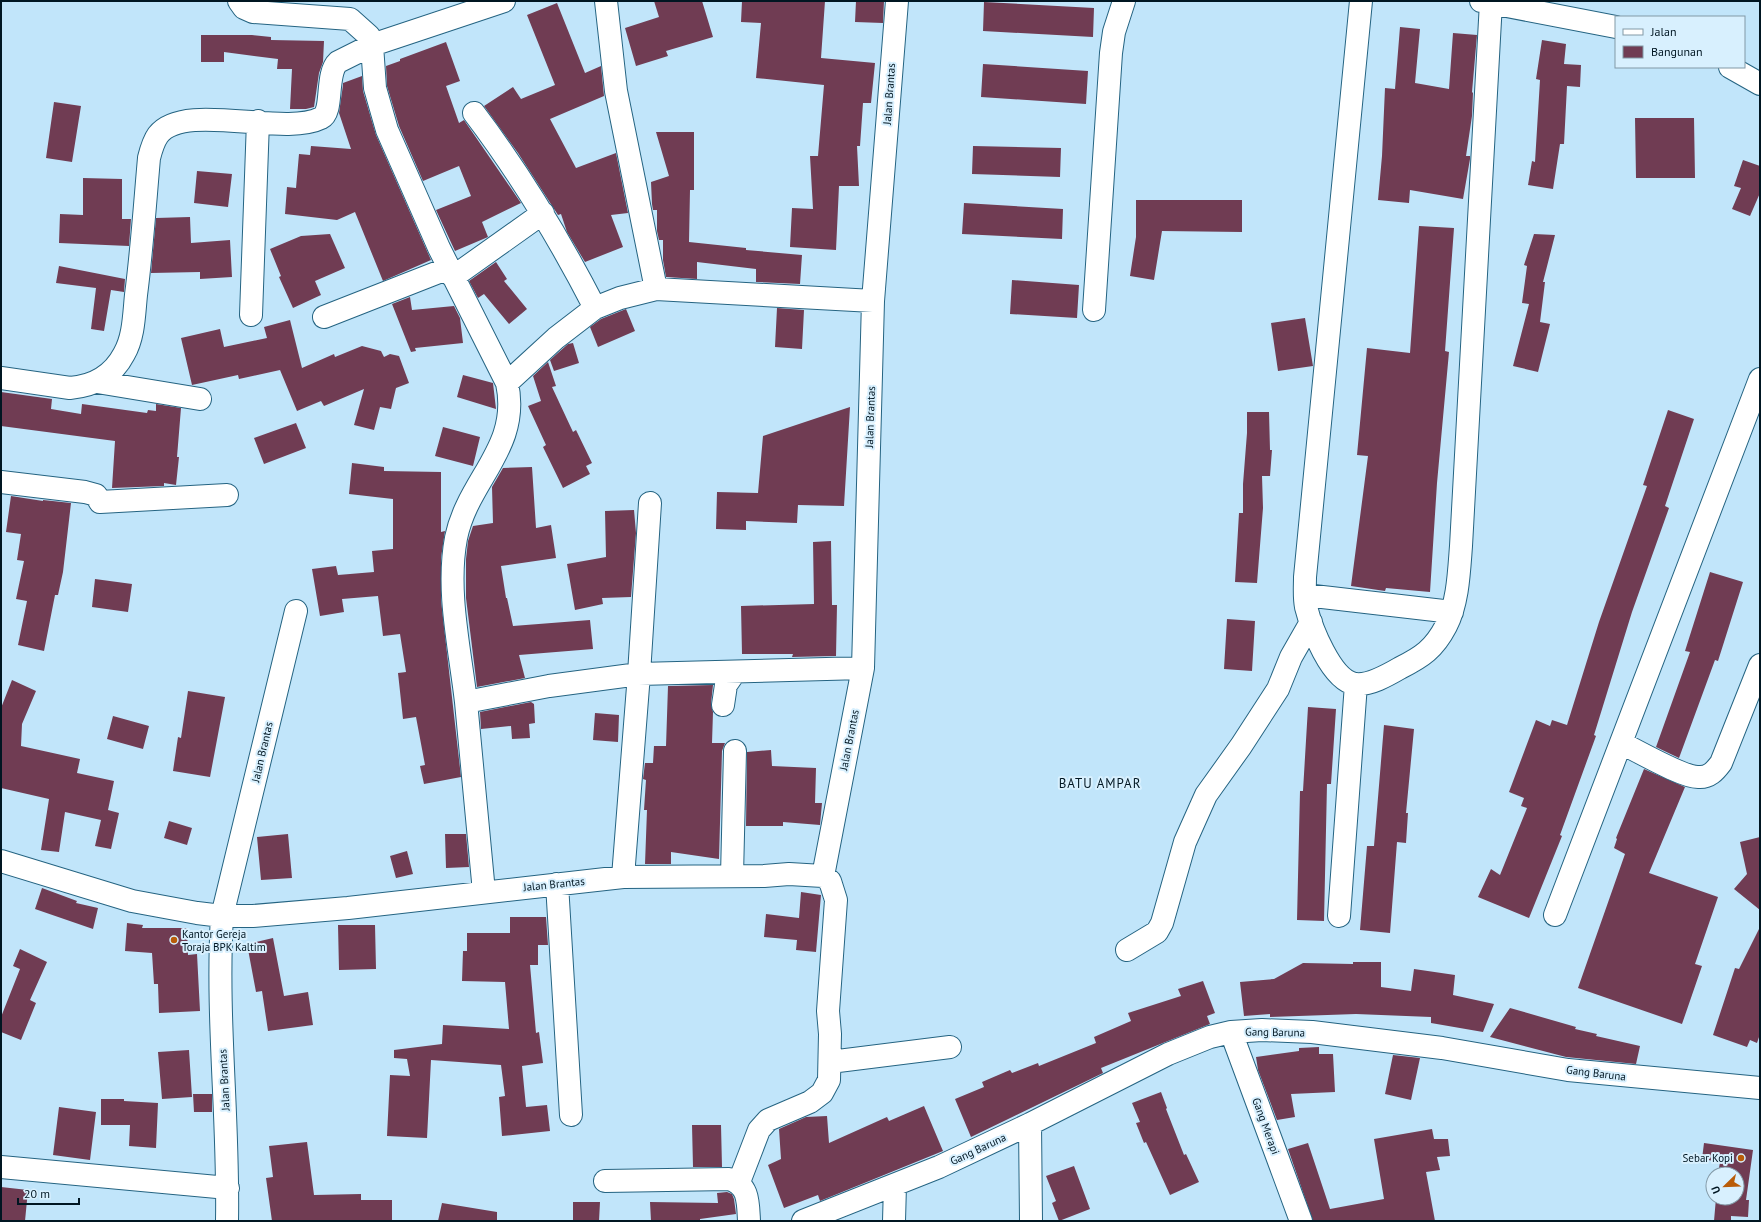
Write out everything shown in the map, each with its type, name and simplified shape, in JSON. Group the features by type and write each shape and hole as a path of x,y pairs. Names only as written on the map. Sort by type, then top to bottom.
{"street":[{"path":"239,1 244,8 253,12 350,20 364,30 369,36 372,45 375,88 385,125 420,207 507,383 511,405 508,427 502,444 462,518 454,550 453,590 466,702 484,892"},
{"path":"1,378 70,388 84,386 97,382 116,366 125,353 131,331 149,158 157,136 171,126 187,122 258,121 292,124 311,122 322,118 326,114 335,65 372,45 504,1"},
{"path":"606,1 616,91 656,289"},
{"name":"Jalan Brantas","path":"1,861 132,901 222,916 253,916 348,908 623,877 789,874 823,876 863,668 873,301 897,1"},
{"path":"1094,310 1111,54 1114,32 1124,1"},
{"path":"1361,1 1308,536 1305,595 1311,622 1334,669 1345,680 1356,684 1381,677 1424,655 1438,639 1452,612 1458,577 1461,546 1486,2 1615,28"},
{"path":"1732,68 1760,84"},
{"path":"474,113 502,150 543,213 596,308"},
{"path":"252,315 258,121"},
{"path":"324,317 451,272 543,213"},
{"path":"507,383 556,338 596,308 620,298 656,289 873,301"},
{"path":"1555,915 1760,379"},
{"path":"97,382 200,399"},
{"path":"1,482 85,492 96,495 100,502 227,495"},
{"path":"623,877 639,674 650,504"},
{"path":"1305,595 1452,612"},
{"name":"Jalan Brantas","path":"227,1221 228,1188 219,962 222,916 296,611"},
{"path":"1127,950 1157,932 1162,923 1171,894 1184,842 1206,794 1241,746 1278,689 1290,657 1311,622"},
{"path":"1621,743 1683,773 1698,777 1711,774 1720,763 1760,665"},
{"path":"466,702 549,686 639,674 863,668"},
{"path":"723,705 726,685 734,672"},
{"path":"1339,916 1356,684"},
{"path":"732,876 735,750"},
{"path":"739,1182 758,1130 768,1120 810,1102 822,1093 829,1080 830,1062 828,1010 836,900 830,881 823,876"},
{"path":"557,884 571,1115"},
{"name":"Gang Baruna","path":"804,1221 939,1167 1030,1124 1168,1054 1204,1039 1231,1032 1262,1030 1312,1032 1442,1048 1575,1071 1760,1088"},
{"name":"Gang Merapi","path":"1231,1032 1300,1221"},
{"path":"830,1062 950,1048"},
{"path":"1030,1124 1032,1221"},
{"path":"1,1167 228,1188"},
{"path":"605,1181 729,1179 739,1182 745,1192 749,1221"},
{"path":"894,1221 895,1185"}],"building":[{"path":"654,1 702,1 713,37 666,51 668,56 636,66 625,28 659,17"},
{"path":"742,1 825,1 821,58 875,63 871,103 863,103 860,146 857,146 859,186 839,186 836,250 790,247 792,208 813,209 810,156 818,156 824,85 756,78 761,23 741,22"},
{"path":"856,1 884,1 883,23 855,22"},
{"path":"984,2 1094,8 1093,37 983,31"},
{"path":"557,3 585,73 601,66 604,96 550,119 576,168 616,153 628,213 611,215 623,247 585,262 567,232 561,214 558,215 518,153 484,106 513,87 521,99 555,85 527,15"},
{"path":"1400,27 1420,29 1415,83 1449,89 1453,33 1477,35 1472,92 1472,116 1466,156 1470,156 1470,159 1463,199 1410,190 1409,203 1378,200 1382,156 1385,88 1395,89"},
{"path":"201,35 252,35 271,37 271,40 324,41 323,62 319,73 314,107 306,109 290,109 292,69 277,69 278,59 224,52 224,62 201,62"},
{"path":"1542,40 1566,44 1564,64 1581,65 1580,87 1567,86 1564,144 1560,144 1553,189 1528,185 1532,161 1535,162 1540,80 1536,79"},
{"path":"446,42 460,81 446,86 459,123 464,120 521,203 482,222 488,237 455,251 436,210 471,196 459,166 423,181 399,126 387,86 386,66 400,61 400,59"},
{"path":"983,64 1088,71 1086,104 981,97"},
{"path":"362,76 363,91 376,135 431,260 383,281 355,212 337,220 285,214 287,187 296,188 299,154 310,155 311,146 351,149 339,113 343,83"},
{"path":"54,102 81,106 72,162 46,158"},
{"path":"1635,118 1694,118 1695,178 1636,178"},
{"path":"656,132 694,132 694,190 690,190 689,242 746,248 746,250 802,255 800,284 756,282 756,269 697,262 697,279 666,277 663,260 663,240 659,240 657,231 657,210 653,210 651,182 669,176"},
{"path":"973,146 1061,148 1060,177 972,174"},
{"path":"1743,160 1760,166 1760,193 1750,216 1732,209 1741,188 1734,186"},
{"path":"197,171 232,174 228,207 194,203"},
{"path":"83,178 122,179 122,219 131,219 129,246 59,243 60,214 83,215"},
{"path":"1136,200 1242,200 1242,232 1162,231 1154,280 1130,276 1136,237"},
{"path":"964,203 1063,209 1062,239 962,234"},
{"path":"190,217 191,243 230,240 232,277 200,279 200,272 151,273 156,218"},
{"path":"1419,226 1454,228 1445,351 1449,352 1437,483 1430,592 1386,588 1385,591 1351,586 1368,456 1357,455 1367,348 1410,353"},
{"path":"330,234 345,268 315,281 321,295 293,308 279,277 281,276 270,249 301,236"},
{"path":"1534,234 1555,235 1543,282 1545,282 1540,322 1550,324 1538,372 1513,366 1529,304 1522,303 1527,266 1524,265"},
{"path":"496,262 507,279 504,281 527,309 509,324 484,294 478,298 469,281"},
{"path":"59,266 125,279 124,292 111,290 104,331 91,329 96,288 56,283"},
{"path":"1012,280 1079,285 1077,318 1010,314"},
{"path":"410,297 412,310 454,306 460,318 463,343 415,348 416,351 411,352 392,304"},
{"path":"777,308 804,310 802,349 775,347"},
{"path":"626,309 635,331 598,347 590,327 601,319"},
{"path":"1305,318 1313,366 1278,371 1271,323"},
{"path":"290,320 302,368 334,354 335,357 362,346 381,351 384,357 390,354 399,356 409,383 396,388 391,409 380,407 374,430 354,425 364,389 324,406 321,401 297,411 280,370 239,379 238,375 192,385 181,338 220,329 224,347 267,338 264,327"},
{"path":"573,343 579,363 554,371 550,360 568,344"},
{"path":"548,362 556,386 552,387 573,432 576,430 592,463 586,466 590,474 563,488 543,447 546,445 528,406 541,401 533,376"},
{"path":"463,375 493,383 496,409 457,397"},
{"path":"1,392 52,399 51,409 81,414 82,404 147,413 148,410 156,411 156,404 181,408 176,485 164,483 164,486 112,488 115,441 1,426"},
{"path":"850,407 844,506 798,505 797,523 746,521 746,530 716,529 717,492 758,493 763,436"},
{"path":"1668,410 1694,419 1665,506 1669,508 1632,612 1594,735 1596,736 1560,835 1562,836 1529,918 1478,897 1491,869 1500,875 1527,808 1521,806 1524,798 1509,792 1536,720 1550,726 1552,720 1567,725 1599,622 1647,486 1643,485"},
{"path":"1247,412 1269,412 1270,450 1272,450 1270,476 1262,476 1263,508 1257,583 1235,582 1239,513 1243,513"},
{"path":"296,423 306,448 264,464 254,438"},
{"path":"443,427 480,437 473,466 435,456"},
{"path":"352,463 384,467 384,471 441,472 441,532 445,531 441,558 441,600 461,777 424,784 420,766 425,765 416,717 403,719 398,673 406,672 400,634 383,636 378,596 342,599 344,612 320,616 312,569 336,566 338,575 374,572 372,551 393,549 393,499 349,494"},
{"path":"532,467 536,528 551,525 556,558 501,566 506,598 513,626 590,620 593,649 519,655 525,678 477,687 466,598 466,559 468,541 473,526 493,523 492,487 503,468"},
{"path":"11,496 43,501 71,503 63,572 58,595 55,595 44,651 18,645 27,601 16,599 24,561 17,560 21,534 6,532"},
{"path":"634,510 636,533 631,597 602,598 603,604 575,610 567,564 606,557 605,511"},
{"path":"831,541 832,605 837,605 836,656 792,657 793,654 742,654 741,606 814,604 813,542"},
{"path":"1710,572 1743,582 1718,661 1715,660 1679,758 1656,747 1690,652 1685,651"},
{"path":"95,579 132,584 128,612 92,607"},
{"path":"1227,619 1255,621 1252,671 1224,669"},
{"path":"12,680 36,691 22,724 21,746 80,759 77,773 114,781 108,810 119,813 111,849 95,846 101,820 65,812 59,852 41,850 49,799 1,788 1,708"},
{"path":"713,685 711,704 713,712 712,743 725,743 722,751 719,859 671,852 671,864 645,864 647,810 644,810 646,780 643,779 645,763 653,763 654,746 666,746 668,686"},
{"path":"188,691 225,697 210,777 173,771 178,737 181,738"},
{"path":"531,702 534,704 535,723 529,724 530,738 512,739 511,726 481,729 480,712"},
{"path":"1308,707 1336,709 1331,784 1327,784 1324,921 1297,920 1300,791 1303,791"},
{"path":"595,713 619,715 618,742 593,740"},
{"path":"113,716 149,726 143,749 107,739"},
{"path":"1384,725 1414,729 1406,813 1408,813 1406,843 1397,842 1390,933 1360,930 1367,846 1374,846"},
{"path":"771,750 772,766 816,768 815,803 822,803 820,825 783,822 783,826 746,826 747,752"},
{"path":"1644,769 1685,787 1649,873 1718,897 1695,964 1702,966 1682,1024 1578,988 1625,854 1614,848 1616,838"},
{"path":"169,821 192,828 187,845 164,838"},
{"path":"288,834 292,878 261,880 257,837"},
{"path":"445,834 466,834 469,867 446,868"},
{"path":"1760,837 1760,910 1734,889 1747,874 1740,842"},
{"path":"407,851 413,874 396,878 390,856"},
{"path":"42,888 77,901 76,903 98,908 93,929 35,909"},
{"path":"801,892 821,895 816,952 796,950 797,940 764,937 766,914 799,918"},
{"path":"510,917 546,917 548,945 538,945 538,965 530,965 536,1033 539,1032 543,1063 522,1066 526,1107 547,1105 550,1131 502,1136 499,1097 505,1096 501,1065 431,1060 427,1138 387,1136 390,1075 410,1076 407,1059 394,1058 394,1050 442,1044 443,1025 509,1029 505,982 462,981 463,951 467,951 467,933 510,933"},
{"path":"127,923 143,925 142,928 187,928 188,955 197,954 200,1011 159,1013 158,984 154,984 152,953 125,951"},
{"path":"338,925 375,925 376,969 339,970"},
{"path":"1760,927 1760,1034 1757,1043 1750,1040 1747,1047 1713,1035 1735,968 1739,969"},
{"path":"273,938 284,996 308,992 313,1025 268,1031 262,991 256,992 247,944"},
{"path":"20,949 47,962 30,1000 36,1003 21,1040 1,1032 1,1017 20,969 13,966"},
{"path":"1353,962 1381,962 1381,987 1411,991 1414,969 1455,975 1453,995 1494,1004 1483,1032 1431,1023 1431,1017 1356,1014 1270,1017 1270,1014 1244,1016 1240,982 1274,979 1303,963 1353,964"},
{"path":"1203,981 1215,1013 1207,1016 1210,1024 1101,1068 1103,1073 971,1137 955,1099 984,1087 982,1082 1010,1070 1012,1073 1038,1063 1039,1066 1096,1043 1094,1037 1131,1021 1128,1013 1181,996 1178,989"},
{"path":"1510,1008 1576,1027 1575,1029 1597,1034 1596,1036 1640,1046 1636,1064 1566,1057 1490,1037"},
{"path":"1319,1047 1319,1054 1333,1054 1335,1092 1291,1094 1295,1117 1277,1120 1258,1070 1256,1057 1299,1051 1299,1048"},
{"path":"189,1050 192,1097 162,1099 158,1052"},
{"path":"1393,1055 1420,1058 1411,1100 1385,1094"},
{"path":"1161,1092 1184,1155 1186,1154 1199,1182 1170,1195 1146,1142 1144,1143 1136,1123 1140,1122 1132,1103"},
{"path":"193,1094 212,1094 212,1112 194,1112"},
{"path":"101,1099 124,1099 124,1101 158,1103 156,1148 129,1146 130,1125 101,1125"},
{"path":"924,1106 943,1151 820,1201 818,1195 784,1208 768,1165 781,1159 779,1129 806,1117 827,1116 829,1143 887,1117 889,1121"},
{"path":"59,1107 96,1112 90,1160 53,1155"},
{"path":"692,1125 721,1125 722,1167 693,1167"},
{"path":"1432,1129 1434,1139 1448,1139 1450,1156 1437,1157 1440,1170 1426,1172 1435,1221 1313,1221 1288,1149 1308,1143 1330,1209 1384,1199 1374,1139"},
{"path":"307,1142 314,1195 361,1194 361,1200 392,1200 392,1221 272,1221 266,1178 273,1177 269,1146"},
{"path":"1704,1143 1753,1150 1746,1200 1749,1200 1748,1217 1731,1216 1731,1221 1714,1221 1715,1206 1745,1206 1745,1166 1719,1166 1720,1162 1702,1159"},
{"path":"1074,1166 1090,1209 1059,1221 1052,1203 1056,1201 1046,1176"},
{"path":"1,1187 28,1190 25,1221 1,1221"},
{"path":"727,1192 732,1194 736,1214 700,1219 700,1221 651,1221 650,1202 718,1203 717,1193"},
{"path":"573,1202 600,1202 599,1221 573,1221"},
{"path":"442,1203 497,1212 497,1221 438,1221"}],"place":[{"name":"Kantor Gereja Toraja BPK Kaltim","path":"174,940"},
{"name":"Sebar Kopi","path":"1741,1158"}],"district":[{"name":"BATU AMPAR","path":"1100,783"}]}
